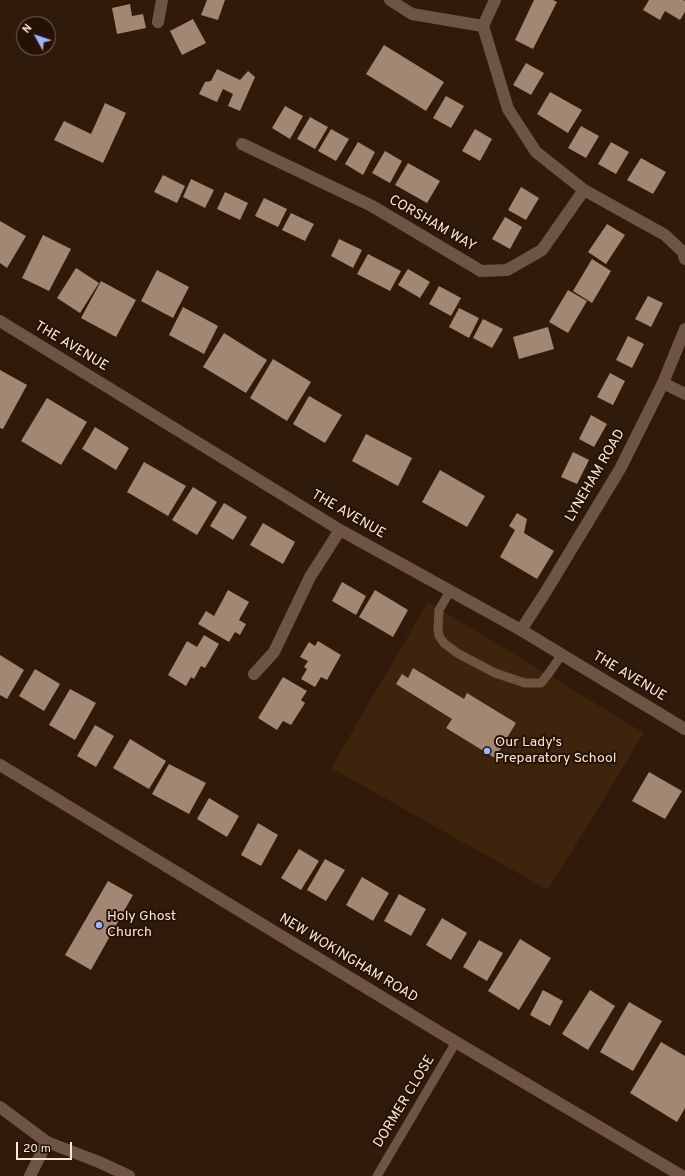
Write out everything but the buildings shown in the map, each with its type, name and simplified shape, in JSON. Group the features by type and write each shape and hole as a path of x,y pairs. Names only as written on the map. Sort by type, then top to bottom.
{"street":[{"path":"158,22 162,0"},
{"path":"390,0 412,14 483,26"},
{"path":"495,0 483,26 508,109 536,152 584,190 665,235 683,252 685,259"},
{"name":"CORSHAM WAY","path":"242,144 372,206 482,271 507,270 542,250 584,190"},
{"name":"THE AVENUE","path":"0,321 340,530 521,630 685,729"},
{"name":"LYNEHAM ROAD","path":"521,630 620,469 663,383 685,330"},
{"path":"663,383 685,394"},
{"path":"254,674 274,652 310,577 340,530"},
{"name":"NEW WOKINGHAM ROAD","path":"0,765 456,1042 682,1176"},
{"path":"0,1107 47,1142 99,1162 129,1176"},
{"path":"30,1176 47,1142"}],"lane":[{"path":"450,591 440,610 438,628 444,643 457,652 495,673 525,683 541,683 562,654"},
{"name":"DORMER CLOSE","path":"377,1176 456,1042"}],"shaded area":[{"name":"Our Lady's Preparatory School","path":"428,602 644,733 548,890 331,768"}],"place":[{"name":"Our Lady's Preparatory School","path":"487,751"},
{"name":"Holy Ghost Church","path":"99,925"}]}
